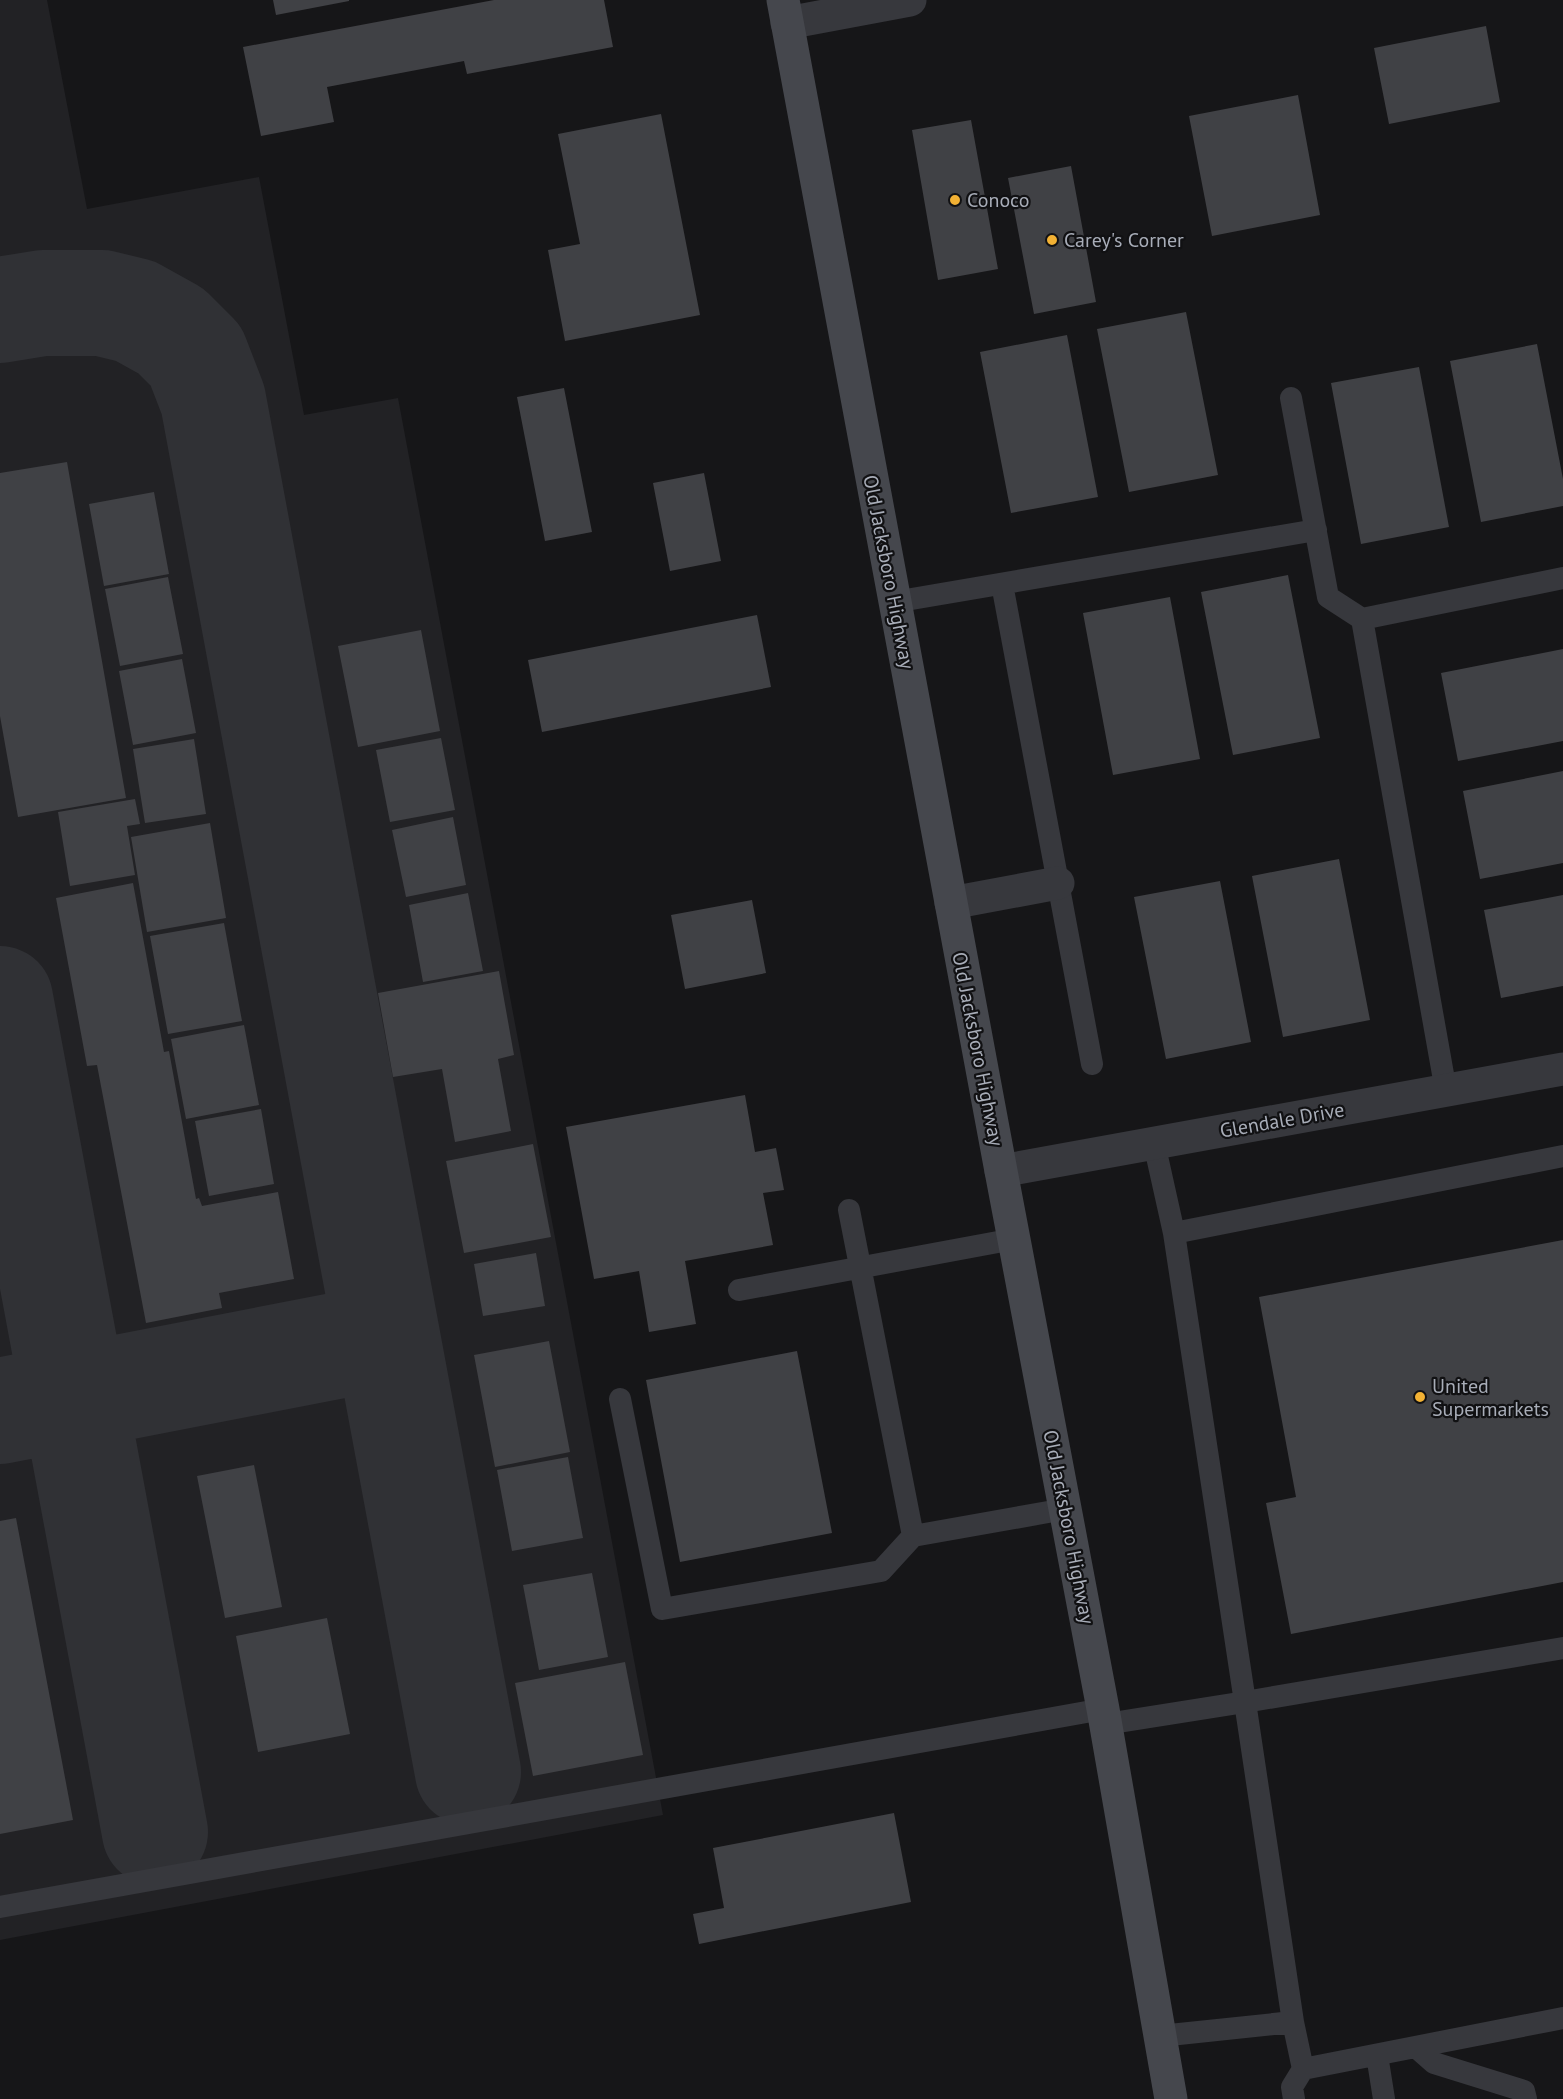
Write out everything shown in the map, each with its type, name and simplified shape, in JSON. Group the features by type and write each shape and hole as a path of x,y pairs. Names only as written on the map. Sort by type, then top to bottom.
{"main road":[{"name":"Old Jacksboro Highway","path":"785,11 1000,1171 1105,1716 1170,2099"}],"street":[{"path":"785,11 910,0"},
{"path":"951,903 1058,883"},
{"name":"Glendale Drive","path":"1000,1171 1563,1070"}],"lane":[{"path":"1291,398 1328,597 1362,619 1563,578"},
{"path":"894,602 1316,530"},
{"path":"1002,584 1092,1064"},
{"path":"1362,619 1446,1091"},
{"path":"1154,1143 1174,1233 1293,2022 1303,2069 1292,2087 1294,2099"},
{"path":"1174,1233 1563,1156"},
{"path":"849,1210 913,1536"},
{"path":"739,1290 1014,1239"},
{"path":"620,1399 662,1609 881,1570 913,1536 1065,1509"},
{"path":"0,1907 1105,1716 1245,1702 1563,1648"},
{"path":"1303,2069 1563,2019"},
{"path":"1160,2036 1293,2022"},
{"path":"1417,2048 1434,2063 1524,2091 1526,2099"},
{"path":"1377,2055 1384,2099"}],"shaded area":[{"path":"0,0 47,0 87,209 259,177 304,415 398,398 663,1815 0,1940"}],"building":[{"path":"273,0 349,0 349,1 276,15"},
{"path":"494,0 604,0 613,47 467,74 464,61 327,87 334,122 261,136 243,47"},
{"path":"1486,26 1500,102 1389,124 1374,48"},
{"path":"1298,95 1320,215 1212,236 1189,116"},
{"path":"661,114 700,315 565,341 548,250 580,244 558,134"},
{"name":"Conoco","path":"971,120 998,269 938,280 912,130"},
{"name":"Carey's Corner","path":"1071,166 1096,302 1034,314 1008,178"},
{"path":"1186,312 1218,475 1129,492 1097,329"},
{"path":"1067,335 1098,497 1011,513 980,352"},
{"path":"1537,344 1563,479 1563,506 1481,522 1450,361"},
{"path":"1419,367 1449,527 1361,544 1331,383"},
{"path":"564,388 592,532 545,541 517,397"},
{"path":"67,462 126,798 18,817 0,716 0,473"},
{"path":"704,473 721,561 670,571 653,483"},
{"path":"154,492 169,574 104,586 89,504"},
{"path":"1288,575 1320,738 1233,755 1201,592"},
{"path":"168,577 183,654 120,666 105,589"},
{"path":"1170,597 1200,759 1113,775 1083,613"},
{"path":"757,615 771,687 542,732 528,660"},
{"path":"421,630 440,731 358,747 338,646"},
{"path":"1563,649 1563,741 1458,761 1441,673"},
{"path":"182,659 196,733 133,745 119,671"},
{"path":"441,738 455,810 390,822 376,750"},
{"path":"194,739 206,814 145,823 133,749"},
{"path":"1563,771 1563,863 1480,879 1463,791"},
{"path":"135,799 140,824 127,826 135,875 70,886 58,812"},
{"path":"453,817 466,885 406,897 392,830"},
{"path":"210,823 226,918 147,932 131,837"},
{"path":"1339,859 1370,1020 1283,1037 1252,876"},
{"path":"1220,881 1251,1042 1166,1059 1134,897"},
{"path":"133,883 164,1052 169,1051 196,1199 199,1198 202,1206 278,1192 294,1279 219,1293 222,1308 146,1323 97,1065 87,1066 56,898"},
{"path":"468,893 483,971 423,982 409,905"},
{"path":"1563,895 1563,986 1501,998 1484,910"},
{"path":"752,900 766,973 685,989 671,915"},
{"path":"224,923 242,1021 168,1034 150,936"},
{"path":"499,971 514,1055 498,1059 511,1131 455,1142 442,1069 393,1077 378,993"},
{"path":"244,1025 259,1105 186,1119 171,1039"},
{"path":"745,1095 755,1152 776,1148 784,1190 763,1193 773,1245 685,1261 696,1324 649,1332 639,1271 594,1279 566,1127"},
{"path":"261,1109 274,1184 209,1196 195,1121"},
{"path":"533,1144 551,1237 464,1253 446,1161"},
{"name":"United Supermarkets","path":"1563,1240 1563,1582 1291,1634 1266,1503 1296,1497 1259,1297"},
{"path":"536,1253 545,1306 483,1316 474,1264"},
{"path":"549,1341 570,1452 495,1467 474,1355"},
{"path":"797,1351 832,1533 680,1562 646,1380"},
{"path":"568,1457 583,1538 512,1551 497,1470"},
{"path":"254,1465 282,1607 225,1618 197,1476"},
{"path":"16,1518 73,1820 0,1834 0,1521"},
{"path":"592,1573 608,1657 539,1670 523,1585"},
{"path":"327,1618 350,1734 258,1752 236,1636"},
{"path":"625,1662 643,1755 533,1776 515,1683"},
{"path":"894,1813 911,1902 699,1944 693,1914 724,1908 713,1848"}],"taxiway":[{"path":"0,310 43,303 102,303 135,311 171,331 196,356 213,400 468,1772"},
{"path":"0,999 155,1832"},
{"path":"0,1411 387,1336"}],"place":[{"name":"Conoco","path":"955,200"},
{"name":"Carey's Corner","path":"1052,240"},
{"name":"United Supermarkets","path":"1420,1397"}]}
